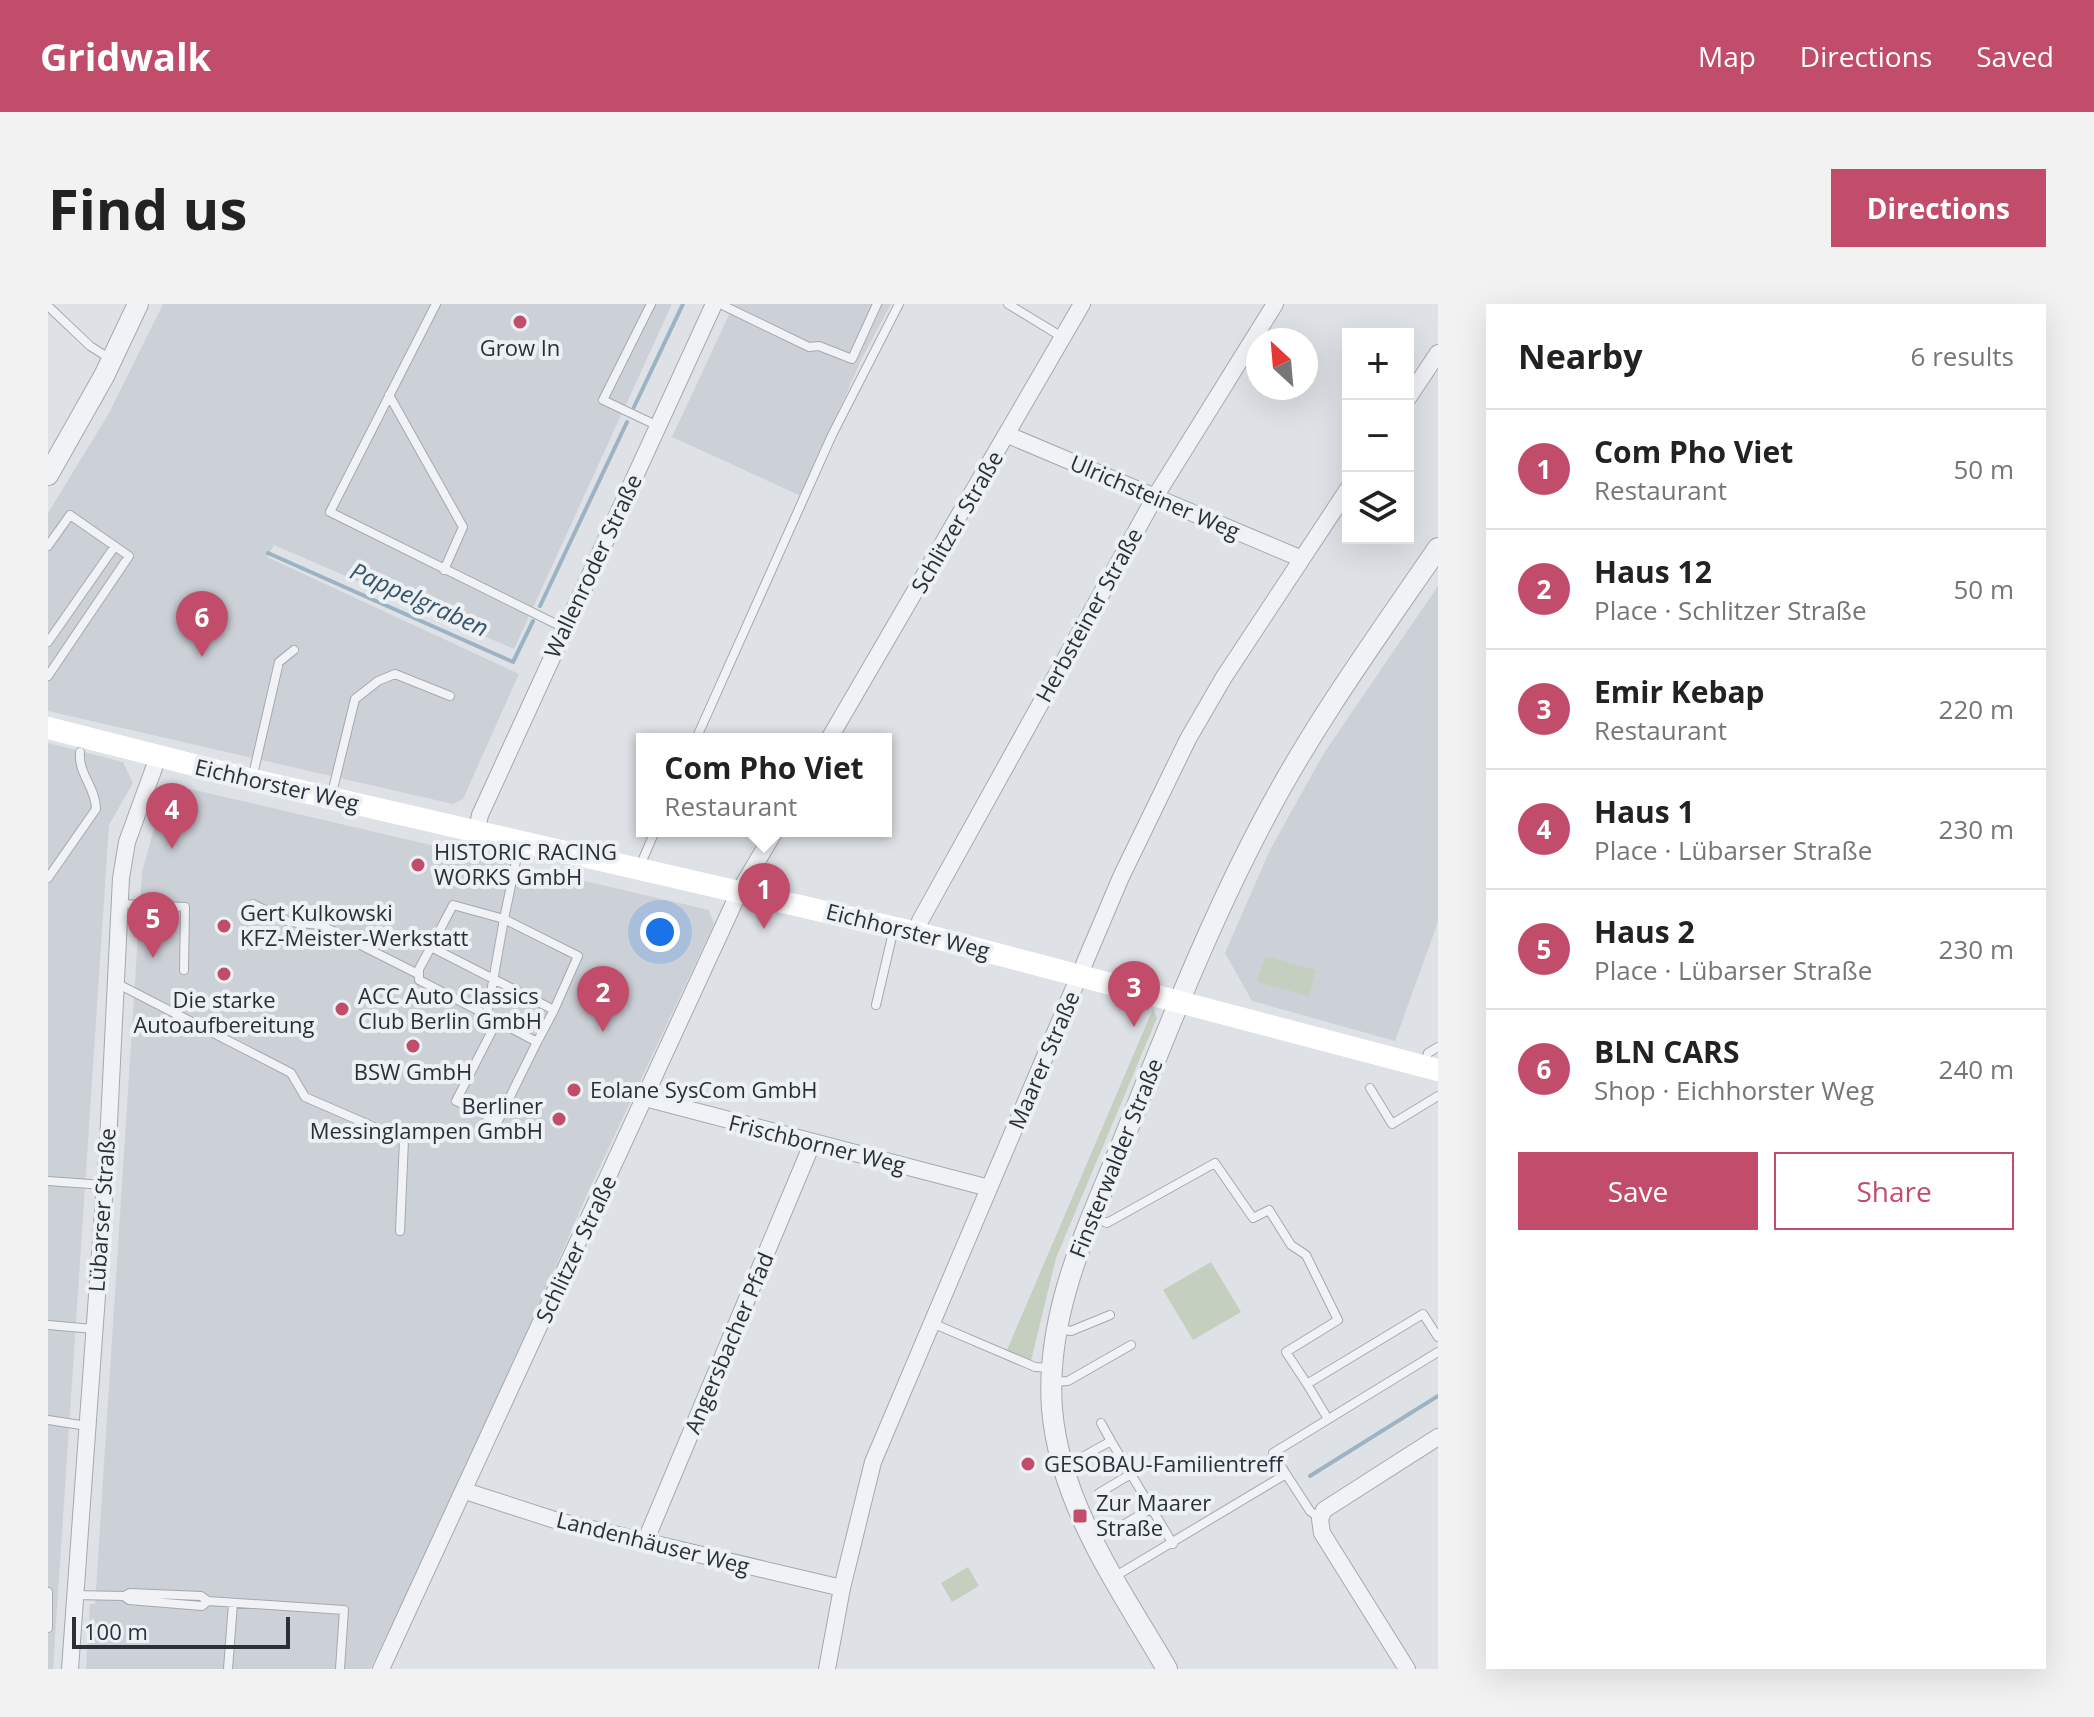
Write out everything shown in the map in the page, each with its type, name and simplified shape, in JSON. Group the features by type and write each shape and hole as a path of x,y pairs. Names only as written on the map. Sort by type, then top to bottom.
{"main road":[{"name":"Eichhorster Weg","path":"48,728 330,798 894,927 1431,1068"}],"street":[{"path":"48,475 112,360 138,304"},
{"name":"Wallenroder Straße","path":"477,830 480,815 564,628 714,304"},
{"name":"Schlitzer Straße","path":"833,733 1082,304"},
{"name":"Herbsteiner Straße","path":"917,933 920,921 1155,497 1275,304"},
{"path":"1414,389 1438,353"},
{"name":"Ulrichsteiner Weg","path":"1008,435 1302,559"},
{"name":"Maarer Straße","path":"827,1669 842,1588 873,1462 1121,877 1188,739 1224,677 1342,498"},
{"name":"Finsterwalder Straße","path":"1167,1669 1080,1516 1063,1467 1057,1442 1051,1375 1055,1328 1071,1272 1227,895 1276,797 1319,723 1438,548"},
{"name":"Lübarser Straße","path":"70,1669 121,904 127,842 158,757"},
{"name":"Schlitzer Straße","path":"381,1669 740,890 771,837"},
{"name":"Frischborner Weg","path":"645,1098 989,1188"},
{"name":"Angersbacher Pfad","path":"645,1542 812,1144"},
{"path":"1407,1669 1321,1526 1324,1510 1438,1437"},
{"name":"Landenhäuser Weg","path":"465,1491 558,1521 842,1588"}],"lane":[{"path":"436,304 330,512 564,628"},
{"path":"651,304 603,400 658,426"},
{"path":"720,304 809,347 819,346 852,359 877,304"},
{"path":"699,733 832,435 899,304"},
{"path":"1008,304 1063,337"},
{"path":"48,306 90,346 112,360"},
{"path":"389,395 463,527 444,570"},
{"path":"48,546 70,515 129,556 48,676"},
{"path":"48,642 115,546"},
{"path":"252,779 279,662 294,650"},
{"path":"330,798 355,699 378,681 395,674 450,696"},
{"path":"48,878 66,857 74,836 96,809 96,799 83,775 80,752"},
{"path":"639,867 652,837"},
{"path":"487,1015 520,841"},
{"path":"121,904 185,907 184,970"},
{"path":"253,904 289,922 321,925 418,974"},
{"path":"497,1021 456,1101 498,1121 554,1010 578,956 504,919 453,905 418,974 419,980 537,1042"},
{"path":"876,1005 894,927"},
{"path":"431,947 554,1010"},
{"path":"115,982 291,1073 305,1097 404,1140 400,1231"},
{"path":"1431,1068 1428,1053 1438,1047"},
{"path":"1370,1088 1392,1124 1438,1096"},
{"path":"1093,1217 1107,1223 1215,1163 1253,1218 1269,1210 1291,1245 1306,1255 1328,1295 1338,1320 1286,1352 1328,1419"},
{"path":"48,1181 104,1185"},
{"path":"1307,1384 1423,1314 1438,1337"},
{"path":"1055,1328 1071,1331 1110,1315"},
{"path":"931,1322 1068,1381 1131,1345"},
{"path":"48,1325 94,1329"},
{"path":"1321,1526 1273,1453 1438,1352"},
{"path":"48,1420 87,1426"},
{"path":"1101,1423 1173,1544"},
{"path":"1063,1467 1111,1441"},
{"path":"1099,1493 1131,1474"},
{"path":"1114,1577 1286,1474"},
{"path":"1118,1528 1152,1508"},
{"path":"48,1592 48,1628"},
{"path":"75,1595 124,1596 130,1593 201,1596 208,1601 344,1610 340,1669"},
{"path":"228,1669 233,1603"}],"shaded area":[{"path":"163,304 672,304 514,649 274,545 267,557 519,674 463,799 453,804 48,711 48,513 109,413"},
{"path":"734,304 891,304 863,356 801,496 672,437"},
{"path":"1438,586 1438,922 1395,1041 1252,1001 1225,953 1270,850 1324,753"},
{"path":"48,743 123,762 133,783 109,825 53,1669 48,1669"},
{"path":"182,787 709,910 714,924 588,1192 467,1471 370,1669 86,1669 90,1604 95,1604 142,872 153,832"}],"green space":[{"path":"1265,956 1316,970 1309,996 1257,982"},
{"path":"1153,1009 1157,1018 1056,1258 1031,1361 1007,1350"},
{"path":"1211,1262 1241,1312 1193,1340 1163,1290"},
{"path":"968,1567 979,1586 952,1602 941,1583"}],"waterway":[{"name":"Pappelgraben","path":"634,407 683,304"},
{"name":"Pappelgraben","path":"540,606 627,422"},
{"name":"Pappelgraben","path":"268,553 513,662 533,621"},
{"path":"1310,1476 1438,1396"}],"place":[{"name":"Grow In","path":"520,322"},
{"name":"BLN CARS","path":"202,657"},
{"name":"Haus 1","path":"172,849"},
{"name":"HISTORIC RACING WORKS GmbH","path":"418,865"},
{"name":"Gert Kulkowski KFZ-Meister-Werkstatt","path":"224,926"},
{"name":"Com Pho Viet","path":"764,929"},
{"name":"Haus 2","path":"153,958"},
{"name":"Die starke Autoaufbereitung","path":"224,974"},
{"name":"ACC Auto Classics Club Berlin GmbH","path":"342,1009"},
{"name":"Emir Kebap","path":"1134,1027"},
{"name":"Haus 12","path":"603,1032"},
{"name":"BSW GmbH","path":"413,1046"},
{"name":"Eolane SysCom GmbH","path":"574,1090"},
{"name":"Berliner Messinglampen GmbH","path":"559,1119"},
{"name":"GESOBAU-Familientreff","path":"1028,1464"},
{"name":"Zur Maarer Straße","path":"1080,1516"}]}
